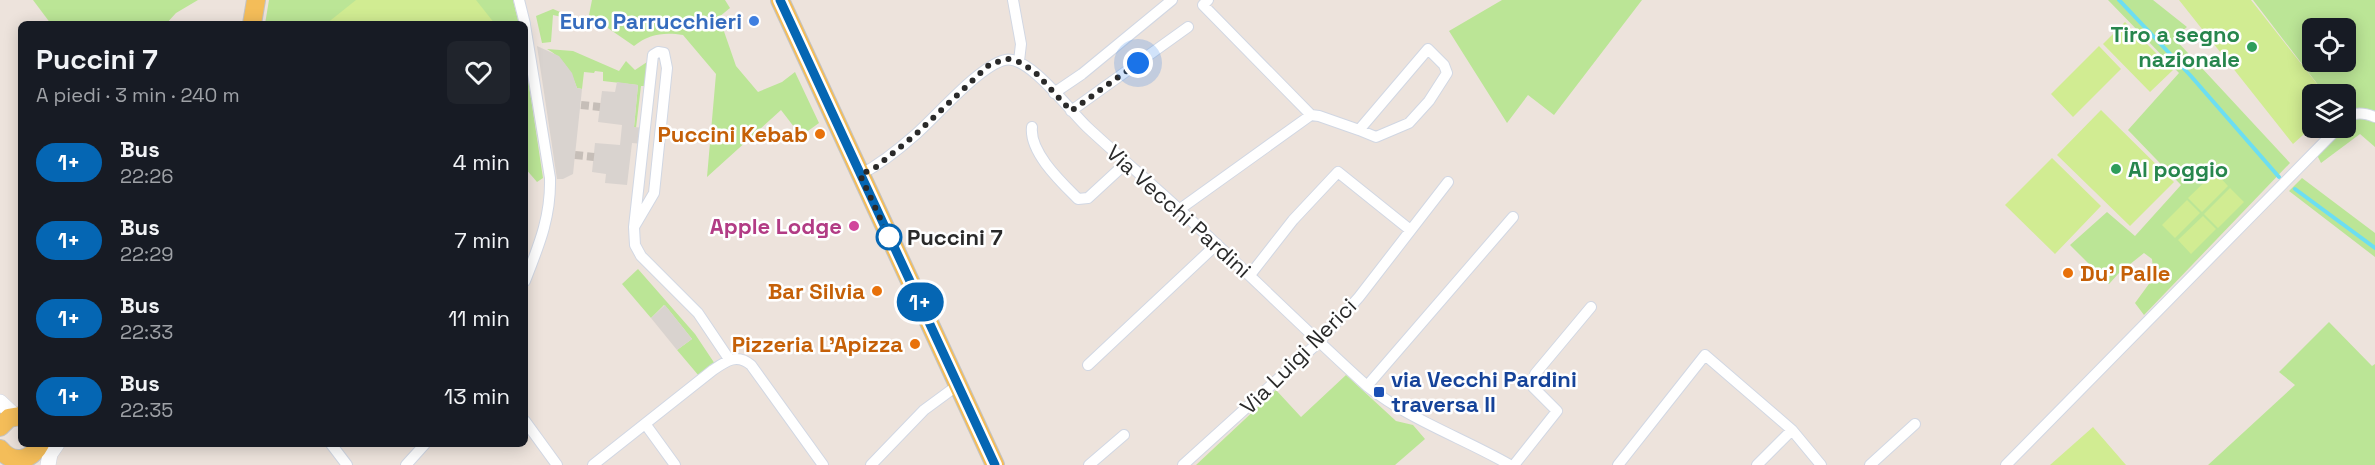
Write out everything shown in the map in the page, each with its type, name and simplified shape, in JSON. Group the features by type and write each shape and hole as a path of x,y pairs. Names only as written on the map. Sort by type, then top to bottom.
{"main road":[{"path":"252,21 256,0"},
{"path":"780,0 995,465"},
{"path":"0,402 18,416"},
{"path":"0,427 6,420 18,416"},
{"path":"9,460 50,454 55,447"}],"street":[{"path":"519,0 524,21"},
{"path":"860,175 876,167 915,135 990,64 1008,59 1019,62 1021,44 1013,0"},
{"path":"1054,93 1083,74 1172,0"},
{"path":"1203,2 1311,115 1376,137 1409,123 1429,101 1448,73 1444,65 1428,49 1359,130"},
{"path":"1071,111 1188,27"},
{"path":"528,43 550,178 546,225 528,272"},
{"path":"634,227 654,193 667,68 664,53 658,52 653,55 634,227 635,245 640,256 698,313 729,359"},
{"name":"Via Vecchi Pardini","path":"1019,62 1034,71 1071,111 1126,163 1180,209 1367,386 1401,410 1512,465"},
{"path":"2356,114 2375,117"},
{"path":"1180,209 1311,115"},
{"path":"1032,127 1032,143 1038,153 1078,199 1088,198 1126,163"},
{"path":"2006,465 2328,138"},
{"path":"1250,275 1293,220 1338,172 1409,229"},
{"name":"Via Luigi Nerici","path":"1184,465 1319,342 1359,297 1409,229 1448,182"},
{"path":"1367,386 1513,217"},
{"path":"1088,365 1217,244"},
{"path":"1512,465 1557,411 1533,387 1535,374 1591,307"},
{"path":"1618,465 1705,355 1792,430 1821,465"},
{"path":"593,465 729,359 738,358 751,365 823,465"},
{"path":"871,465 924,410 958,385"},
{"path":"1870,465 1915,424"},
{"path":"528,425 557,465"},
{"path":"646,425 675,465"},
{"path":"1757,465 1792,430"},
{"path":"1089,465 1124,435"},
{"path":"333,447 347,465"},
{"path":"406,465 422,447"},
{"path":"1486,465 1492,454"}],"green space":[{"path":"33,0 198,0 176,13 169,21 49,21"},
{"path":"269,0 513,0 518,21 266,21"},
{"path":"356,0 476,0 493,21 330,21"},
{"path":"592,0 725,0 730,8 719,17 736,66 758,92 782,82 795,72 819,123 801,136 781,110 707,177 716,74 683,35 657,35 634,46 589,15"},
{"path":"1502,0 1642,0 1554,115 1528,95 1507,123 1449,31"},
{"path":"2108,0 2153,0 2187,27 2174,38 2290,163 2144,315 2135,303 2154,277 2152,259 2144,253 2109,284 2070,245 2107,212 2135,236 2181,185 2128,130 2179,73"},
{"name":"Tiro a segno nazionale","path":"2179,0 2251,0 2302,65 2302,72 2308,72 2317,84 2302,84 2302,136 2293,144"},
{"path":"2253,0 2375,0 2375,147 2360,134 2356,137 2356,84 2317,84 2308,72 2356,72 2356,18 2302,18 2302,64"},
{"path":"553,9 584,22 553,15 551,42 542,43 536,16"},
{"name":"Al poggio","path":"2125,22 2173,70 2150,92 2103,44"},
{"name":"Al poggio","path":"2099,46 2121,69 2073,117 2051,94"},
{"path":"547,49 573,51 619,71 626,61 635,70 650,60 647,54 653,52 648,86 641,86 636,128 634,127 638,85 603,81 603,72 595,71 594,73 584,72 582,89 577,88 566,66 558,56"},
{"path":"528,79 543,178 537,182 528,172"},
{"path":"2101,110 2174,182 2130,226 2057,155"},
{"path":"2334,138 2355,138 2321,163 2317,155"},
{"path":"2052,158 2101,206 2055,254 2005,205"},
{"path":"2215,172 2228,186 2202,212 2188,198"},
{"path":"2302,178 2375,233 2375,257 2289,191"},
{"path":"2230,188 2244,202 2218,228 2204,214"},
{"path":"2187,200 2200,213 2175,238 2162,225"},
{"path":"2203,216 2216,229 2191,254 2178,240"},
{"path":"638,269 695,334 715,364 699,376 677,350 692,339 668,309 664,305 651,318 622,284"},
{"path":"2329,322 2372,366 2375,364 2375,465 2208,465 2295,385 2279,372"},
{"path":"1346,375 1396,421 1413,425 1425,439 1395,465 1196,465 1276,390 1301,417"},
{"path":"2093,427 2126,465 2050,465"}],"shaded area":[{"path":"537,46 559,56 572,73 577,88 582,89 573,174 563,179 557,179"},
{"path":"617,82 638,85 634,127 645,128 643,144 632,143 627,185 605,183 606,174 592,172 595,143 620,145 622,125 598,122 602,91 615,92"},
{"path":"665,305 692,339 677,350 651,318"}],"waterway":[{"path":"2119,0 2190,75 2279,177"},
{"path":"2295,189 2375,248"}],"tunnel":[{"path":"581,105 600,107"},
{"path":"575,155 594,157"}],"bus line":[{"name":"1+","path":"780,0 995,465"}],"place":[{"name":"Euro Parrucchieri","path":"754,21"},
{"name":"Tiro a segno nazionale","path":"2252,47"},
{"name":"Puccini Kebab","path":"820,134"},
{"name":"Al poggio","path":"2116,169"},
{"name":"Apple Lodge","path":"854,226"},
{"name":"Puccini 7","path":"889,237"},
{"name":"Du' Palle","path":"2068,273"},
{"name":"Bar Silvia","path":"877,291"},
{"name":"Pizzeria L'Apizza","path":"915,344"},
{"name":"via Vecchi Pardini traversa II","path":"1379,392"}],"route":[{"path":"889,237 860,175 876,167 915,135 990,64 1008,59 1019,62 1034,71 1071,111 1138,63"}]}
